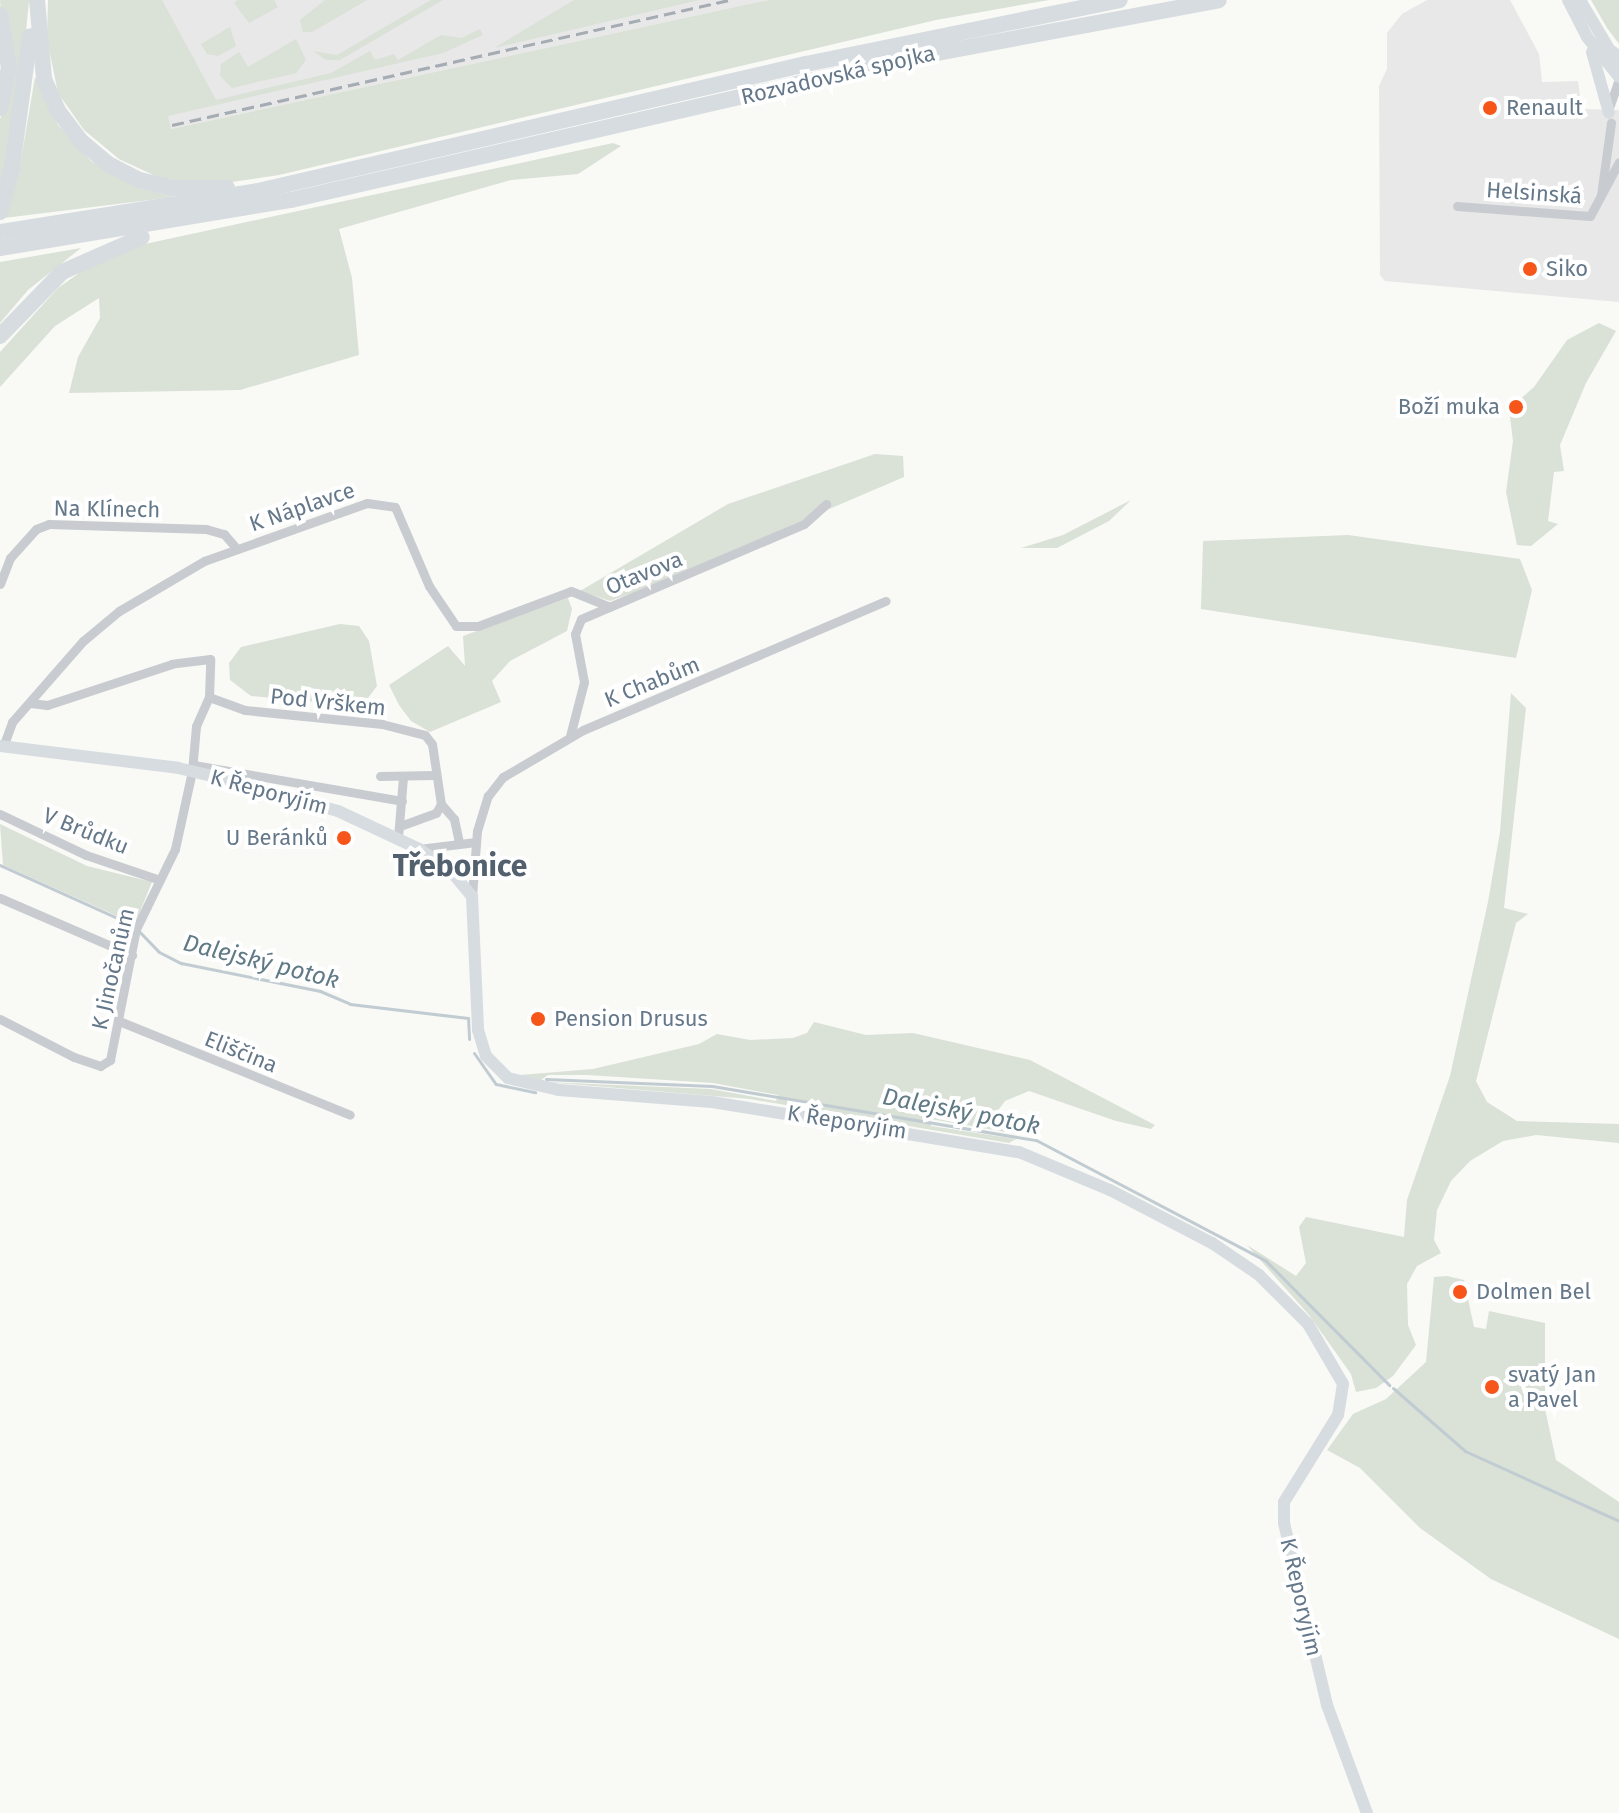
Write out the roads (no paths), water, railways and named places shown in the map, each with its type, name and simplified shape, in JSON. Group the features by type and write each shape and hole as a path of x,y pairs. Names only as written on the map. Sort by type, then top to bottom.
{"highway":[{"path":"36,0 38,48 49,93 72,131 108,164 172,188 288,184"},
{"path":"0,212 15,153 36,0"},
{"name":"Rozvadovská spojka","path":"456,156 806,64 1120,0"},
{"name":"Rozvadovská spojka","path":"456,156 905,59 1219,0"},
{"path":"0,17 9,68 0,108"},
{"path":"4,240 288,184 456,156"},
{"path":"0,336 45,286 84,258 221,214 456,156"},
{"path":"4,240 221,214"}],"street":[{"path":"1568,0 1587,37 1619,78"},
{"path":"1580,0 1615,56 1619,71"},
{"path":"1587,37 1619,142"},
{"name":"Helsinská","path":"1600,202 1611,90 1619,78"},
{"name":"Helsinská","path":"1457,206 1586,217 1600,202 1619,162"},
{"name":"K Náplavce","path":"1,747 5,724 30,703 83,641 119,611 171,577 237,549 379,501 395,507 402,516 429,586 456,626 478,626 571,591 610,607"},
{"name":"Otavova","path":"570,736 584,682 577,625 610,607 804,524 826,504"},
{"name":"Na Klínech","path":"0,584 10,558 36,529 49,524 206,529 224,534 237,549"},
{"name":"K Chabům","path":"472,896 476,842 494,786 570,736 886,601"},
{"path":"30,703 47,705 172,664 210,659 209,697"},
{"name":"K Jinočanům","path":"0,1019 100,1066 110,1060 136,928 170,864 193,768 196,726 209,697"},
{"name":"Pod Vrškem","path":"209,697 245,710 382,724 425,735 432,744 434,775 441,804 454,819 459,842"},
{"name":"K Řeporyjím","path":"1,747 193,768 402,801"},
{"name":"K Řeporyjím","path":"193,768 399,831 450,870 472,896 478,1030 486,1056 508,1078 559,1090 752,1108 1019,1152 1110,1190 1212,1243 1286,1298 1330,1355 1343,1384 1338,1415 1284,1502 1284,1523 1327,1705 1367,1813"},
{"path":"380,776 403,778 434,775"},
{"path":"399,831 403,778"},
{"path":"399,831 436,813 441,804"},
{"name":"V Brůdku","path":"0,814 90,857 160,880"},
{"path":"419,849 476,842"},
{"path":"0,898 132,955"},
{"name":"Eliščina","path":"119,1021 350,1115"}],"waterway":[{"name":"Dalejský potok","path":"0,865 133,925 159,952 181,963 320,991 350,1004 468,1018 469,1039"},
{"name":"Dalejský potok","path":"474,1053 496,1084 535,1092"},
{"name":"Dalejský potok","path":"546,1079 712,1086 1036,1140 1266,1261 1389,1385"},
{"name":"Dalejský potok","path":"1393,1388 1465,1451 1619,1521"}],"railway":[{"path":"172,125 729,0"}],"place":[{"name":"Renault","path":"1490,108"},
{"name":"Siko","path":"1530,269"},
{"name":"Boží muka","path":"1516,407"},
{"name":"U Beránků","path":"344,838"},
{"name":"Pension Drusus","path":"538,1019"},
{"name":"Dolmen Bel","path":"1460,1292"},
{"name":"svatý Jan a Pavel","path":"1492,1387"}],"district":[{"name":"Třebonice","path":"460,866"}]}
